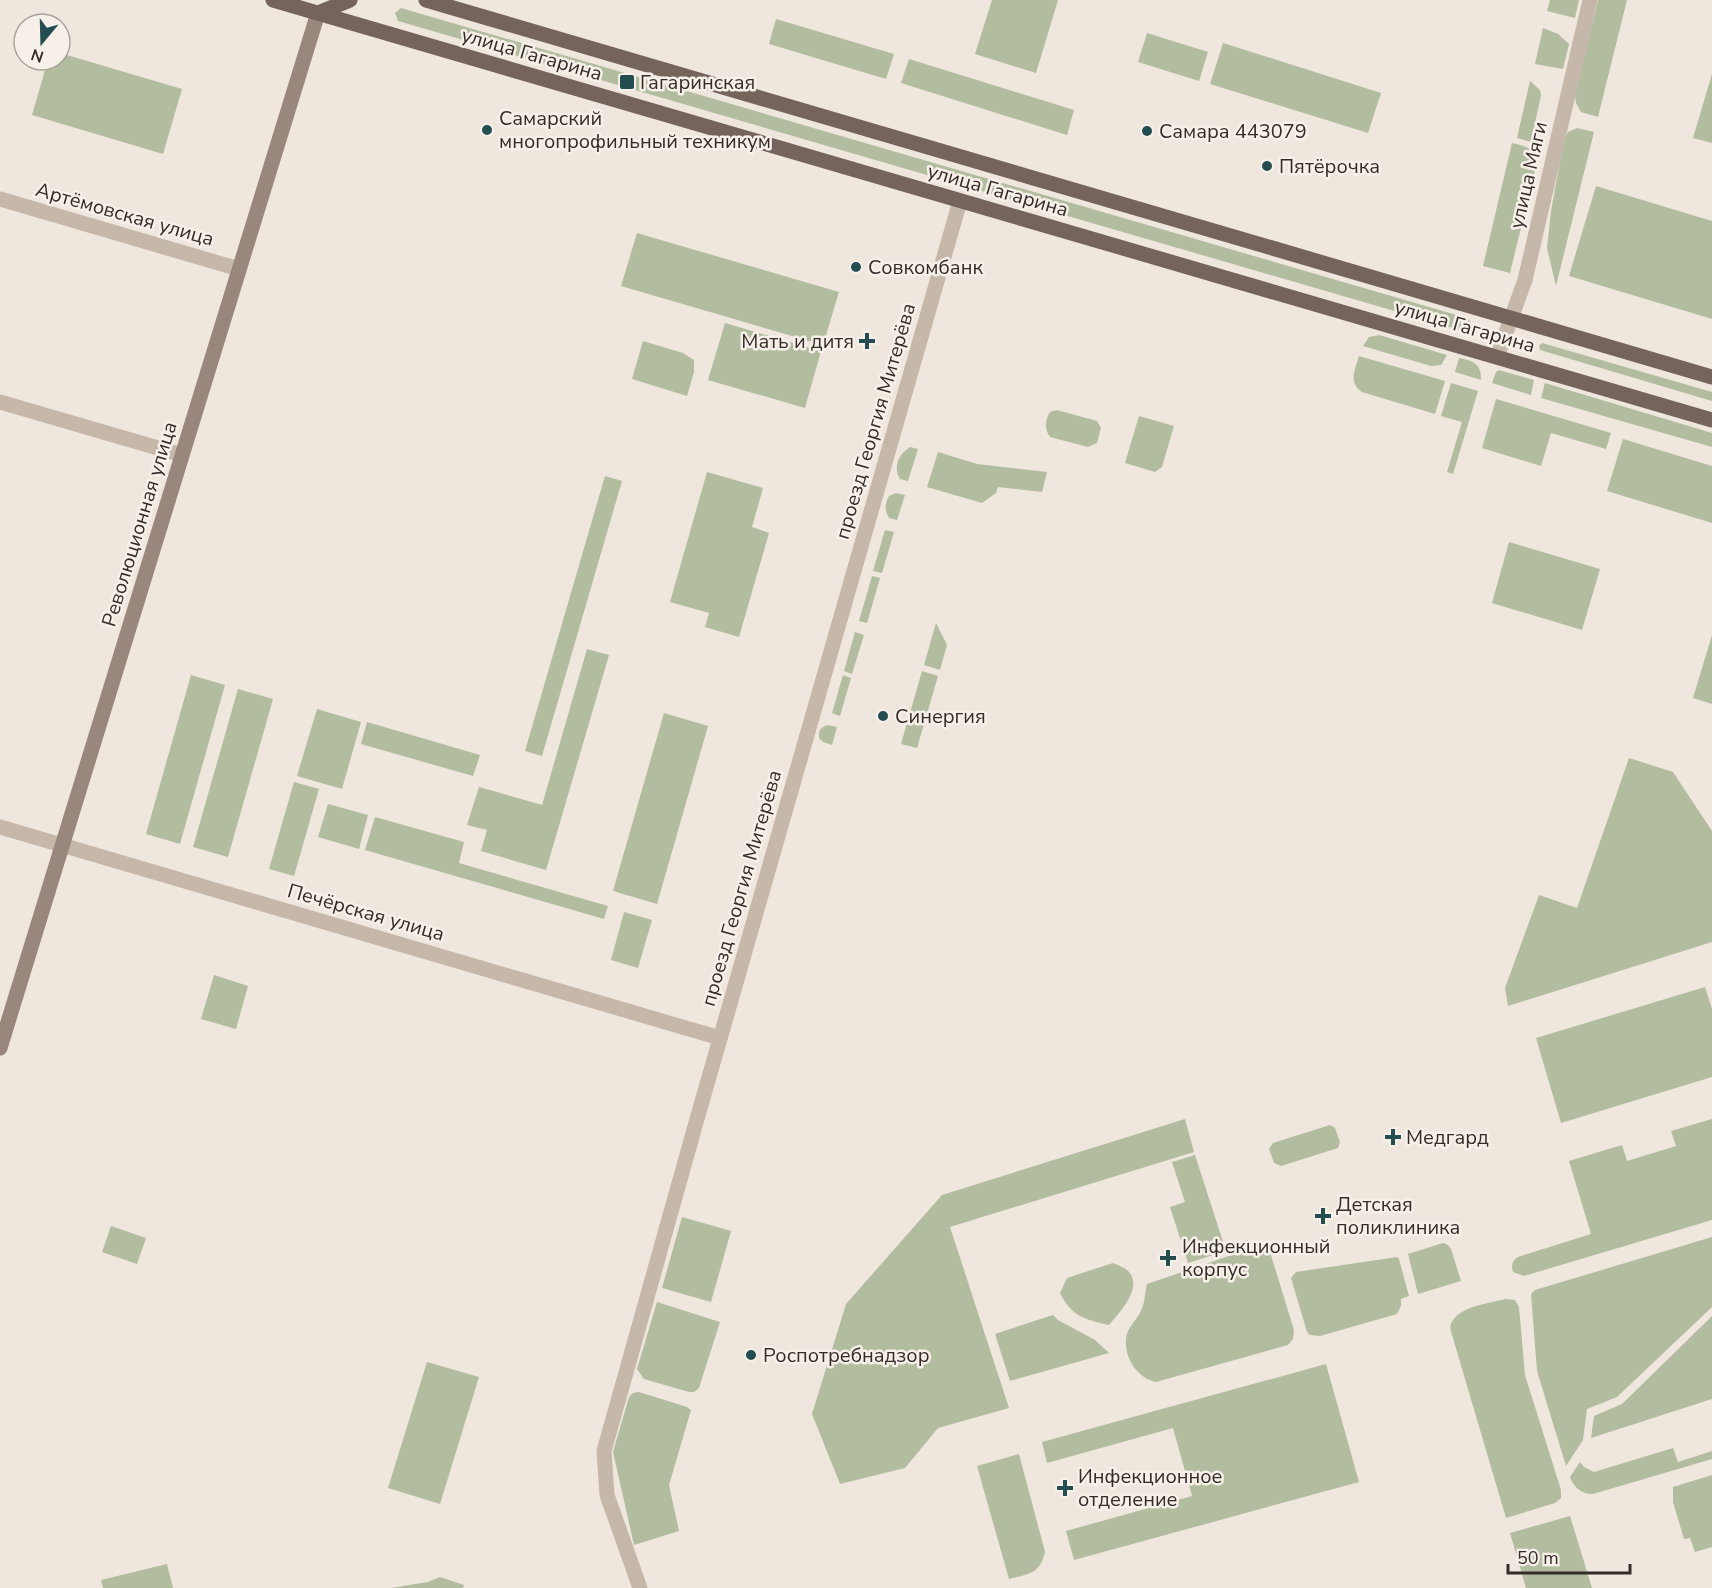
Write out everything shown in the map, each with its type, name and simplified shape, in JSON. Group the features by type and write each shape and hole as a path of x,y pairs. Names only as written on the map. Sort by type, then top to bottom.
{"main road":[{"name":"улица Гагарина","path":"273,0 321,7 960,201 1712,420"},
{"path":"321,7 350,0"},
{"name":"улица Гагарина","path":"426,0 1712,377"},
{"name":"Революционная улица","path":"0,1048 321,7"}],"street":[{"name":"улица Мяги","path":"1497,357 1525,280 1590,0"},
{"name":"Артёмовская улица","path":"0,199 239,268"},
{"name":"проезд Георгия Митерёва","path":"640,1588 607,1495 604,1451 960,201"},
{"path":"0,402 182,455"},
{"name":"Печёрская улица","path":"0,827 720,1038"}],"green space":[{"path":"992,0 1058,0 1036,73 975,54"},
{"path":"1550,0 1579,0 1575,18 1547,11"},
{"path":"1598,0 1627,0 1598,117 1581,112 1576,103 1575,94"},
{"path":"401,8 1467,318 1471,322 1468,329 1463,331 398,21 395,13"},
{"path":"776,19 894,54 886,79 769,44"},
{"path":"1543,28 1558,34 1569,44 1563,69 1535,64"},
{"path":"1147,33 1208,52 1199,81 1138,62"},
{"path":"1223,43 1381,93 1368,133 1210,84"},
{"path":"72,57 182,89 163,154 32,115 45,72 72,72"},
{"path":"909,59 1074,110 1067,135 901,83"},
{"path":"1712,74 1712,143 1693,138"},
{"path":"1530,81 1540,90 1541,95 1531,142 1517,138"},
{"path":"1577,128 1594,132 1556,286 1547,248 1551,211 1564,140 1568,132"},
{"path":"1512,143 1532,151 1537,162 1510,273 1483,266"},
{"path":"1596,186 1712,221 1712,319 1569,276"},
{"path":"637,233 839,292 823,345 621,286"},
{"path":"725,323 821,351 805,408 708,380"},
{"path":"1379,335 1447,355 1441,365 1431,366 1363,346 1369,337"},
{"path":"643,341 683,353 694,360 694,372 687,396 632,379"},
{"path":"1542,343 1712,392 1712,401 1540,350 1539,346"},
{"path":"1359,356 1445,381 1435,414 1362,392 1354,380 1354,371"},
{"path":"1459,358 1478,366 1481,380 1455,372"},
{"path":"1499,370 1534,380 1531,395 1492,383"},
{"path":"1451,383 1478,391 1453,474 1447,472 1462,422 1441,416"},
{"path":"1545,383 1712,433 1712,447 1541,398"},
{"path":"1496,399 1611,433 1606,449 1551,433 1541,466 1482,448"},
{"path":"1057,410 1097,421 1101,428 1097,443 1088,447 1050,437 1046,421 1050,412"},
{"path":"1139,416 1174,426 1162,467 1155,472 1125,463"},
{"path":"1623,439 1712,466 1712,523 1607,491"},
{"path":"910,447 918,449 908,481 900,479 897,465 902,454"},
{"path":"938,452 977,464 1047,472 1042,492 998,487 996,493 982,503 927,487"},
{"path":"707,472 763,488 752,527 769,533 739,637 705,627 709,613 670,602"},
{"path":"605,476 622,481 542,756 525,751"},
{"path":"896,493 905,495 897,520 889,518 886,512 889,496"},
{"path":"885,530 894,532 882,573 873,571"},
{"path":"1509,542 1600,569 1582,630 1492,603"},
{"path":"872,576 880,578 867,623 859,621"},
{"path":"936,623 947,645 940,670 924,665"},
{"path":"855,632 864,635 852,674 844,671"},
{"path":"1712,635 1712,704 1693,698"},
{"path":"587,649 609,655 546,870 481,851 487,830 467,825 479,787 542,805"},
{"path":"922,671 938,676 917,748 901,744"},
{"path":"191,675 225,685 180,844 146,834"},
{"path":"843,675 851,678 840,716 832,713"},
{"path":"238,689 273,699 228,857 193,847"},
{"path":"317,709 361,722 342,789 297,776"},
{"path":"664,713 708,726 657,904 613,891"},
{"path":"367,722 480,755 473,776 361,744"},
{"path":"828,725 837,727 832,745 819,738 820,729"},
{"path":"1629,758 1673,772 1712,831 1712,942 1508,1006 1505,988 1539,895 1577,908"},
{"path":"294,782 319,789 294,876 269,869"},
{"path":"328,804 368,815 359,849 318,837"},
{"path":"375,817 464,842 459,863 608,906 604,919 365,850"},
{"path":"624,912 652,920 638,968 611,960"},
{"path":"214,975 248,986 236,1029 201,1019"},
{"path":"1705,987 1712,1009 1712,1077 1561,1123 1536,1038"},
{"path":"1185,1119 1194,1152 950,1227 1009,1408 938,1428 905,1468 840,1484 812,1414 846,1304 942,1195"},
{"path":"1712,1119 1712,1220 1524,1276 1513,1272 1512,1263 1518,1257 1591,1234 1569,1161 1622,1145 1627,1161 1676,1146 1671,1131"},
{"path":"1330,1125 1335,1128 1340,1142 1338,1148 1281,1166 1274,1163 1269,1149 1273,1143"},
{"path":"1195,1155 1226,1251 1188,1263 1170,1207 1185,1202 1172,1162"},
{"path":"682,1217 731,1231 711,1302 662,1288"},
{"path":"111,1226 146,1238 137,1264 102,1252"},
{"path":"1712,1237 1712,1307 1617,1397 1587,1409 1583,1440 1566,1466 1537,1371 1531,1294 1535,1290"},
{"path":"1443,1243 1451,1249 1461,1281 1418,1294 1408,1254"},
{"path":"1255,1247 1270,1252 1294,1330 1293,1339 1288,1345 1156,1382 1142,1375 1131,1362 1126,1339 1129,1328 1142,1308 1147,1284"},
{"path":"1397,1257 1409,1296 1401,1299 1401,1306 1397,1314 1320,1336 1310,1335 1307,1332 1291,1278 1296,1272"},
{"path":"1113,1263 1127,1270 1132,1276 1133,1284 1129,1299 1119,1313 1109,1325 1086,1319 1074,1312 1060,1293 1067,1278"},
{"path":"1505,1299 1515,1300 1519,1307 1525,1375 1561,1490 1561,1498 1555,1503 1506,1518 1450,1328 1452,1321 1464,1311"},
{"path":"657,1302 720,1322 699,1388 694,1392 644,1379 637,1369"},
{"path":"1053,1315 1095,1340 1109,1353 1010,1381 995,1334"},
{"path":"1712,1316 1712,1399 1591,1438 1594,1416 1622,1404"},
{"path":"427,1362 479,1377 440,1504 388,1488"},
{"path":"1326,1364 1359,1482 1074,1560 1066,1531 1192,1496 1173,1428 1047,1463 1042,1442"},
{"path":"639,1392 691,1410 669,1485 679,1531 634,1545 613,1452 629,1397"},
{"path":"1673,1448 1678,1462 1712,1451 1712,1459 1593,1494 1579,1490 1570,1477 1580,1462 1594,1472"},
{"path":"1019,1454 1045,1552 1040,1565 1033,1572 1009,1579 977,1466"},
{"path":"1712,1475 1712,1547 1695,1552 1690,1538 1684,1539 1673,1502 1673,1487"},
{"path":"1570,1516 1592,1588 1526,1588 1510,1533"},
{"path":"167,1564 173,1588 103,1588 101,1580"},
{"path":"440,1577 464,1585 463,1588 391,1588 428,1582"}],"place":[{"name":"Гагаринская","path":"627,82"},
{"name":"Самарский многопрофильный техникум","path":"487,130"},
{"name":"Самара 443079","path":"1147,131"},
{"name":"Пятёрочка","path":"1267,166"},
{"name":"Совкомбанк","path":"856,267"},
{"name":"Мать и дитя","path":"867,341"},
{"name":"Синергия","path":"883,716"},
{"name":"Медгард","path":"1393,1137"},
{"name":"Детская поликлиника","path":"1323,1216"},
{"name":"Инфекционный корпус","path":"1168,1258"},
{"name":"Роспотребнадзор","path":"751,1355"},
{"name":"Инфекционное отделение","path":"1065,1488"}]}
